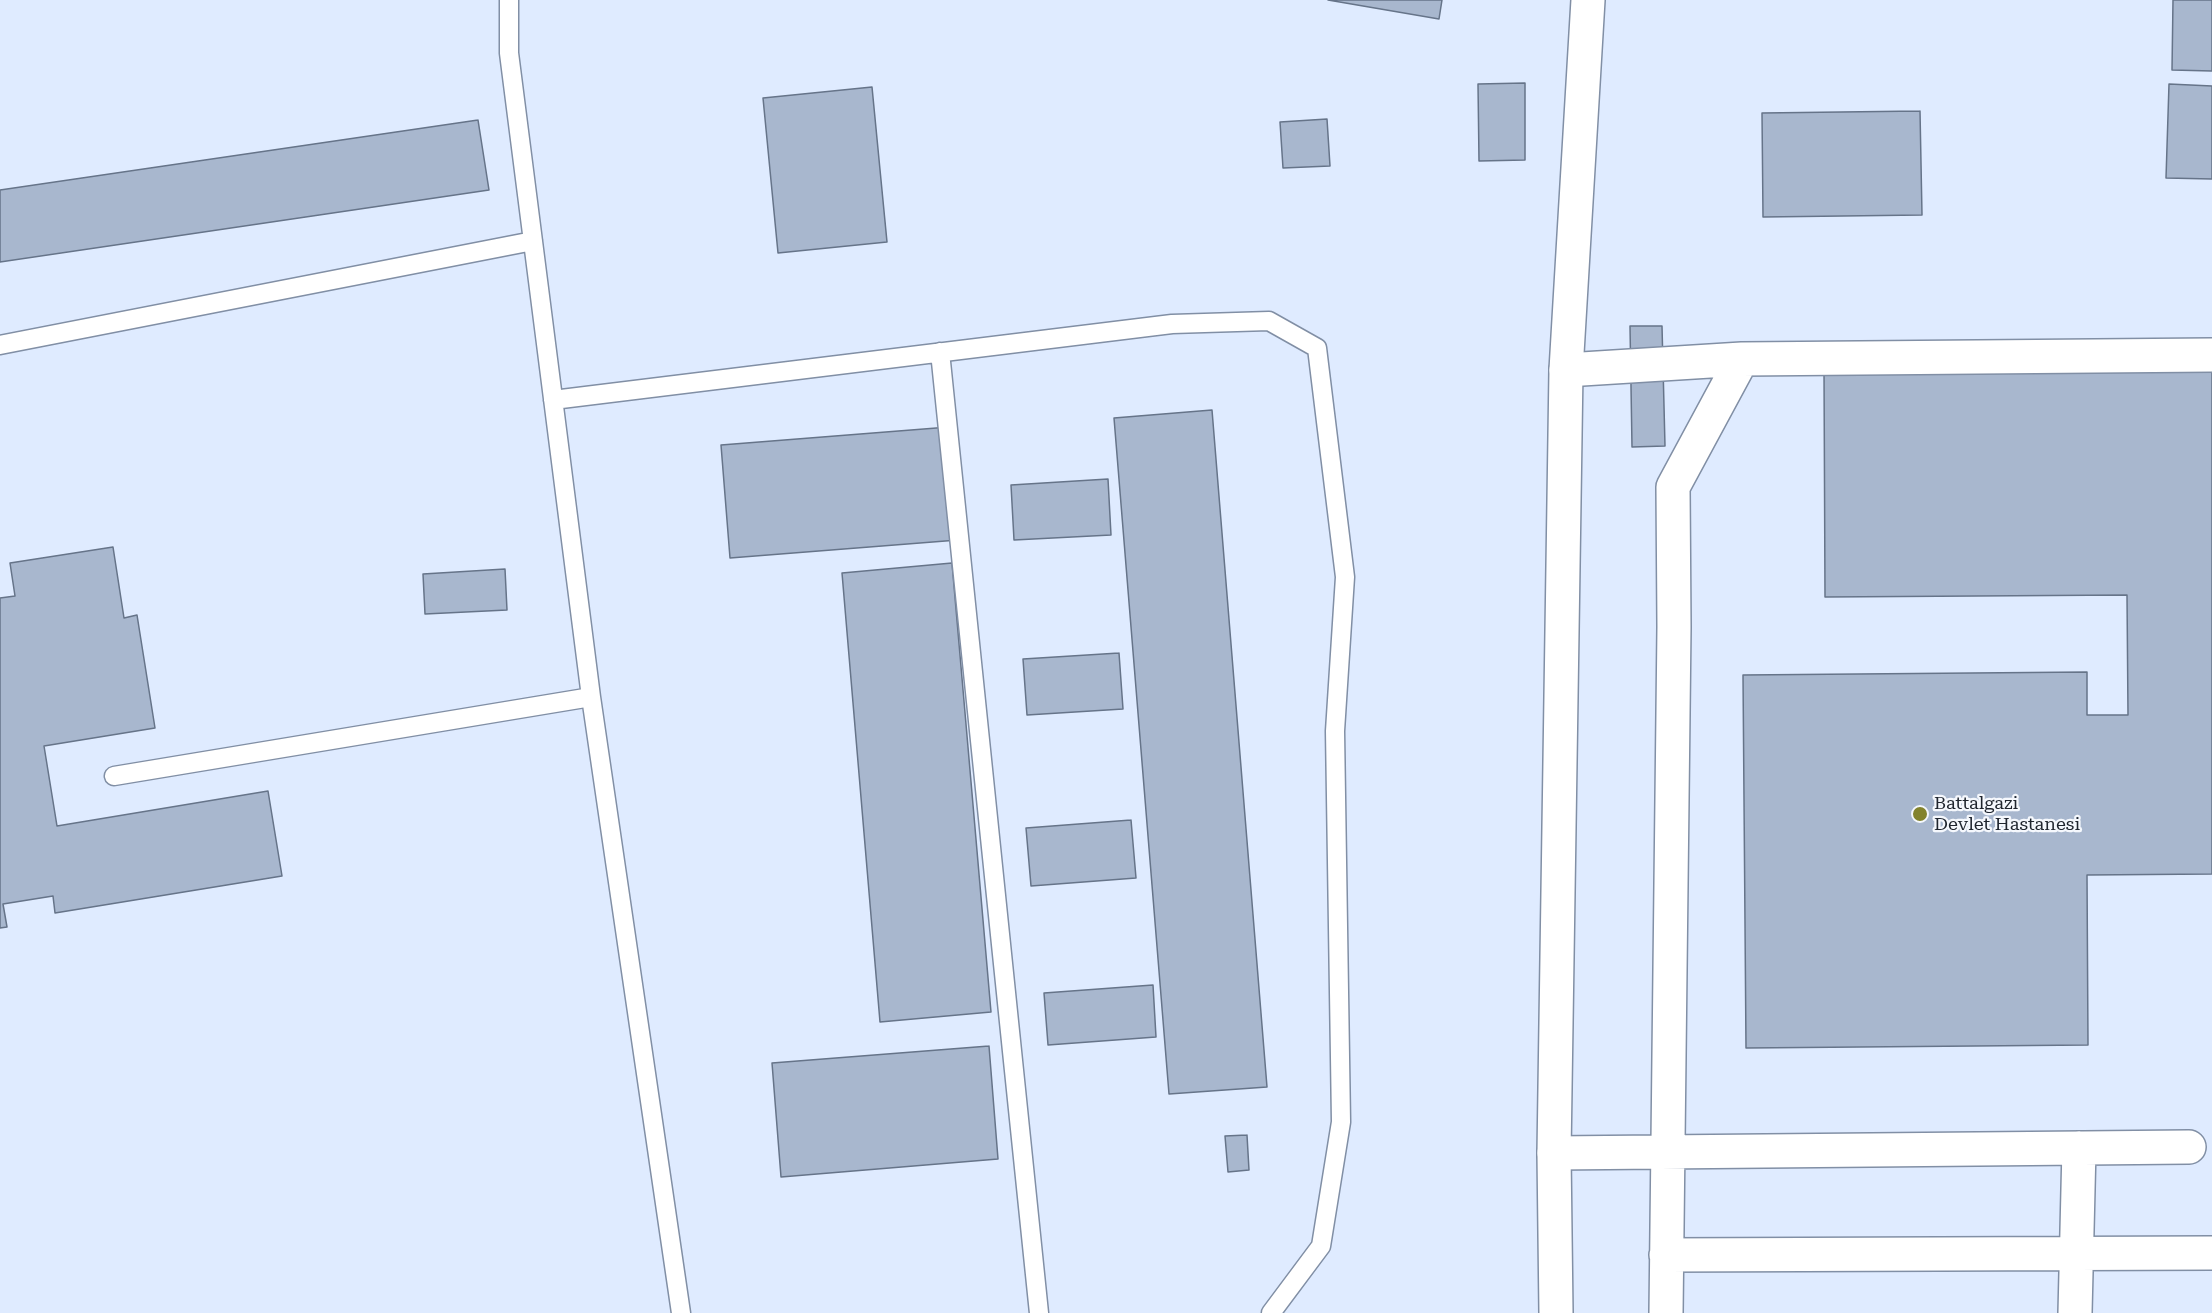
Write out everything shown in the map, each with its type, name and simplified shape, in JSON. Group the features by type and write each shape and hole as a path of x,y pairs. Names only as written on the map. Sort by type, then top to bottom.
{"street":[{"path":"1556,1313 1554,1153 1566,370 1588,0"},
{"path":"1566,370 1742,359 2212,355"},
{"path":"1666,1313 1674,627 1672,487 1742,359"},
{"path":"1554,1153 2189,1147"},
{"path":"2075,1313 2079,1148"},
{"path":"1666,1255 2212,1253"}],"lane":[{"path":"509,0 509,53 591,698 681,1313"},
{"path":"0,345 533,241"},
{"path":"553,400 1172,324 1269,321 1317,348 1345,577 1335,731 1341,1122 1321,1246 1271,1313"},
{"path":"940,352 1039,1313"},
{"path":"114,776 591,698"}],"building":[{"path":"1328,0 1442,0 1439,19"},
{"path":"2173,0 2212,0 2212,71 2172,70"},
{"path":"1525,83 1525,160 1479,161 1478,84"},
{"path":"2169,84 2212,86 2212,179 2166,178"},
{"path":"872,87 887,242 778,253 763,98"},
{"path":"1920,111 1922,215 1763,217 1762,113"},
{"path":"1327,119 1330,166 1283,168 1280,122"},
{"path":"478,120 489,190 0,262 0,190"},
{"path":"1630,326 1662,326 1665,446 1632,447"},
{"name":"Battalgazi Devlet Hastanesi","path":"2212,366 2212,874 2087,875 2088,1045 1746,1048 1743,675 2087,672 2087,715 2128,715 2127,595 1825,597 1824,369"},
{"path":"1212,410 1267,1087 1169,1094 1114,418"},
{"path":"949,427 958,540 730,558 721,445"},
{"path":"1108,479 1111,535 1014,540 1011,485"},
{"path":"113,547 124,618 137,615 155,728 44,746 57,826 268,791 282,876 55,913 53,896 3,904 7,927 0,928 0,598 15,596 10,563"},
{"path":"952,563 991,1012 880,1022 842,573"},
{"path":"505,569 507,610 425,614 423,574"},
{"path":"1119,653 1123,709 1027,715 1023,659"},
{"path":"1131,820 1136,878 1031,886 1026,828"},
{"path":"1153,985 1156,1037 1048,1045 1044,993"},
{"path":"989,1046 998,1159 781,1177 772,1063"},
{"path":"1247,1135 1249,1170 1228,1172 1225,1136"}],"place":[{"name":"Battalgazi Devlet Hastanesi","path":"1920,814"}]}
